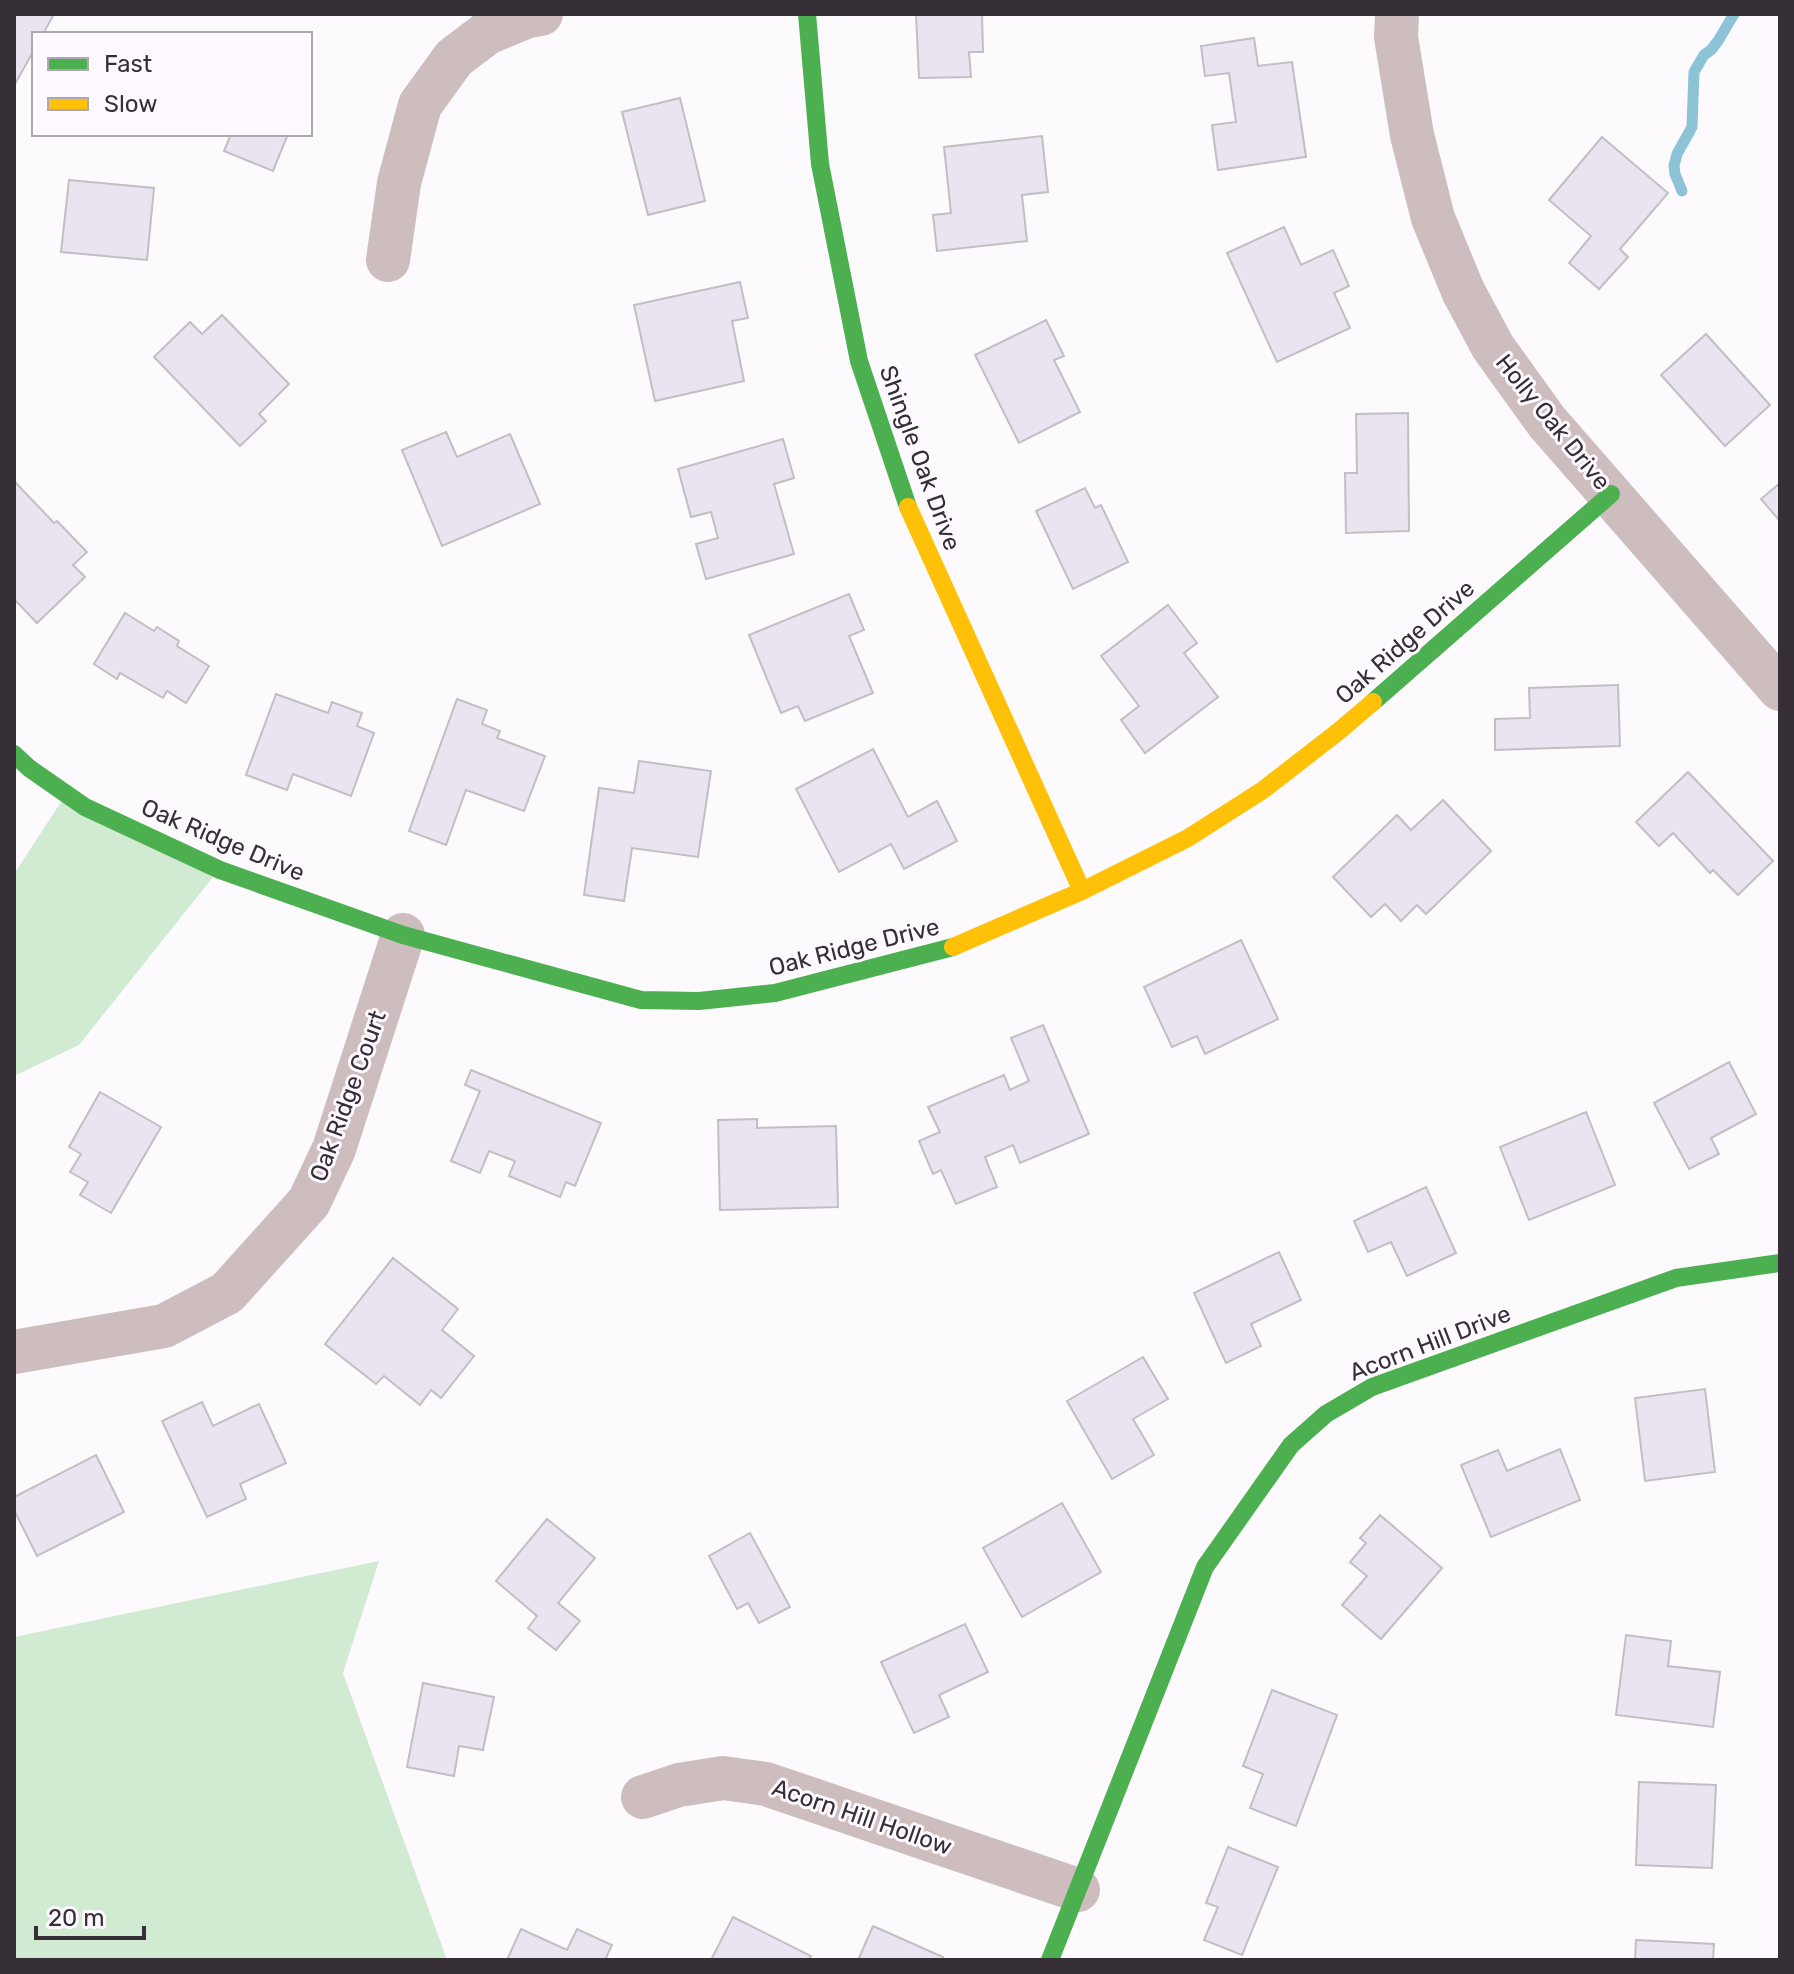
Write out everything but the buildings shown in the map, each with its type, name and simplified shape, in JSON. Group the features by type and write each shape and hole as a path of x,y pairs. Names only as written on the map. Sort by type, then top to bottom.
{"street":[{"path":"388,260 399,183 420,105 454,58 487,33 528,16 541,14"},
{"name":"Shingle Oak Drive","path":"807,14 820,164 859,361 912,518 1082,891"},
{"name":"Holly Oak Drive","path":"1397,14 1396,37 1412,135 1433,218 1463,291 1493,347 1547,422 1780,689"},
{"name":"Oak Ridge Drive","path":"14,754 85,807 220,870 403,935 641,1000 699,1001 775,993 956,946 1082,891 1188,838 1263,790 1339,731 1611,494"},
{"name":"Oak Ridge Court","path":"14,1352 164,1326 227,1293 309,1202 334,1149 403,935"},
{"name":"Acorn Hill Drive","path":"1050,1960 1205,1567 1291,1445 1326,1414 1372,1387 1676,1278 1780,1263"},
{"name":"Acorn Hill Hollow","path":"643,1797 679,1785 723,1778 766,1784 1078,1890"}],"green space":[{"path":"63,799 213,877 79,1045 14,1076 14,874"},
{"path":"379,1561 343,1673 447,1960 14,1960 14,1637"}],"waterway":[{"path":"1682,191 1674,166 1692,127 1694,72 1734,14"}],"traffic: fast":[{"path":"807,14 820,164 859,361 908,507"},
{"path":"1373,702 1611,494"},
{"path":"14,754 85,807 220,870 403,935 641,1000 699,1001 775,993 953,947"},
{"path":"1050,1960 1205,1567 1291,1445 1326,1414 1372,1387 1676,1278 1780,1263"}],"traffic: slow":[{"path":"908,507 1082,891"},
{"path":"953,947 1082,891 1188,838 1263,790 1373,702"}]}
